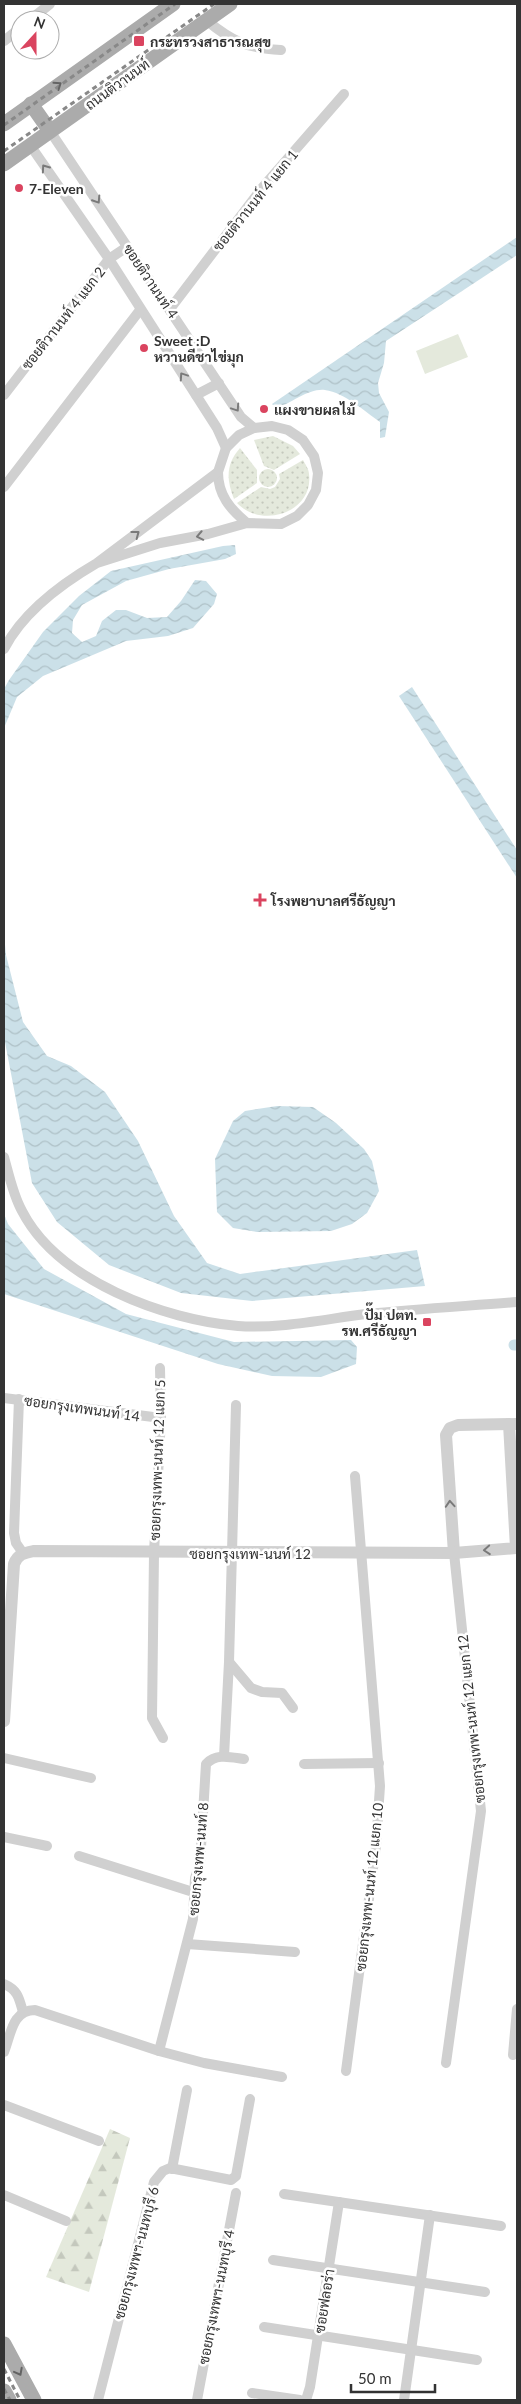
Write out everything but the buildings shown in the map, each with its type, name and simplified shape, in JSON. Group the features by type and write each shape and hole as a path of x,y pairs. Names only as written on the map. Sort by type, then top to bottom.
{"main road":[{"path":"5,122 173,4"},
{"name":"ถนนติวานนท์","path":"4,164 230,4"},
{"path":"31,104 50,131"},
{"path":"4,2344 34,2400"}],"street":[{"path":"206,20 228,38 258,49 281,50"},
{"name":"ซอยติวานนท์ 4 แยก 1","path":"170,310 262,188 344,94"},
{"name":"ซอยติวานนท์ 4","path":"50,131 61,144 127,247 241,417 254,428"},
{"name":"ซอยติวานนท์ 4","path":"30,145 109,260 217,428 226,448"},
{"name":"ซอยติวานนท์ 4 แยก 2","path":"4,395 109,260 127,247"},
{"path":"4,487 140,310"},
{"path":"196,395 219,383"},
{"path":"97,563 160,543 247,524 281,524 297,516 308,505 316,490 318,473 314,456 303,440 288,430 272,426 254,428 239,435 226,448 218,472 223,497 233,511 247,524"},
{"path":"4,649 12,634 41,603 76,575 97,563 218,472"},
{"path":"4,1157 7,1180 22,1212 42,1240 67,1263 127,1297 196,1320 240,1326 517,1302"},
{"name":"ซอยกรุงเทพ-นนท์ 12 แยก 5","path":"160,1368 161,1418 154,1553 152,1718 163,1738"},
{"name":"ซอยกรุงเทพนนท์ 14","path":"4,1398 115,1414 161,1418"},
{"path":"4,1721 14,1564 23,1553 16,1543 14,1533 19,1399"},
{"path":"236,1405 229,1662 224,1756 244,1759"},
{"path":"454,1552 446,1435 450,1428 458,1425 513,1424 517,1552"},
{"name":"ซอยกรุงเทพ-นนท์ 12 แยก 10","path":"346,2071 376,1846 380,1786 355,1476"},
{"name":"ซอยกรุงเทพ-นนท์ 12","path":"23,1553 34,1551 154,1553 517,1552"},
{"name":"ซอยกรุงเทพ-นนท์ 12 แยก 12","path":"446,2063 481,1811 454,1552"},
{"path":"229,1662 251,1688 262,1692 282,1693 293,1708"},
{"name":"ซอยกรุงเทพ-นนท์ 8","path":"159,2051 193,1919 194,1878 200,1863 206,1764 211,1758 224,1756"},
{"path":"4,1758 91,1778"},
{"path":"304,1764 379,1762"},
{"path":"4,1837 47,1846"},
{"path":"79,1856 193,1892"},
{"path":"187,1944 296,1952"},
{"path":"4,1984 14,1989 18,1994 23,2012"},
{"path":"513,2055 517,2008"},
{"path":"4,2052 15,2021 23,2012 35,2010 159,2051 204,2063 282,2077"},
{"path":"187,2090 172,2169 230,2180 236,2176 250,2099"},
{"path":"4,2105 98,2141"},
{"name":"ซอยกรุงเทพฯ-นนทบุรี 6","path":"98,2400 154,2182 163,2171 172,2169"},
{"name":"ซอยกรุงเทพฯ-นนทบุรี 4","path":"197,2400 236,2193"},
{"path":"284,2194 501,2226"},
{"path":"4,2195 66,2221"},
{"name":"ซอยฟลอร่า","path":"306,2400 310,2387 339,2202"},
{"path":"404,2400 430,2215"},
{"path":"273,2260 485,2292"},
{"path":"264,2328 477,2360"},
{"path":"252,2394 300,2400"}],"green space":[{"path":"458,334 468,357 425,374 416,351"},
{"path":"273,436 293,446 300,454 274,470 264,466 254,440"},
{"path":"240,448 257,470 257,483 234,499 229,472 232,460"},
{"path":"303,460 309,472 308,488 303,499 295,507 284,513 272,516 259,515 247,511 237,503 261,487 270,489 275,487 280,479 279,474"},
{"path":"268,469 274,472 277,478 274,484 268,487 262,484 259,478 262,472"},
{"path":"110,2129 130,2138 89,2292 46,2277"}],"water":[{"path":"517,237 517,255 386,341 384,363 378,383 379,393 389,412 385,437 380,438 380,422 354,403 332,392 325,390 313,391 277,409 272,404"},
{"path":"235,545 236,554 225,559 169,569 126,581 82,605 73,620 72,633 82,642 96,636 102,621 116,610 126,610 147,618 167,617 181,601 195,580 206,581 217,594 214,604 193,628 168,636 126,641 43,676 17,697 4,728 4,689 9,680 43,632 79,596 111,571"},
{"path":"412,687 517,850 517,878 399,696"},
{"path":"4,934 6,955 23,1022 47,1056 71,1066 105,1092 138,1141 174,1216 207,1263 240,1274 417,1250 425,1286 252,1301 181,1293 109,1265 57,1222 32,1183 4,1037"},
{"path":"277,1106 313,1107 336,1123 364,1149 372,1161 379,1191 367,1213 352,1224 331,1231 257,1232 233,1228 217,1212 215,1159 233,1121 245,1111"},
{"path":"4,1214 8,1224 44,1269 126,1314 234,1342 351,1340 357,1347 356,1364 321,1377 272,1376 218,1364 4,1294"}],"railway":[{"path":"4,125 175,4"},
{"path":"4,151 214,4"},
{"path":"4,2369 20,2400"},
{"path":"4,2389 10,2400"}],"place":[{"name":"กระทรวงสาธารณสุข","path":"139,41"},
{"name":"7-Eleven","path":"19,188"},
{"name":"Sweet :D หวานดีชาไข่มุก","path":"144,348"},
{"name":"แผงขายผลไม้","path":"264,409"},
{"name":"โรงพยาบาลศรีธัญญา","path":"260,900"},
{"name":"ปั๊ม ปตท. รพ.ศรีธัญญา","path":"427,1322"}]}
